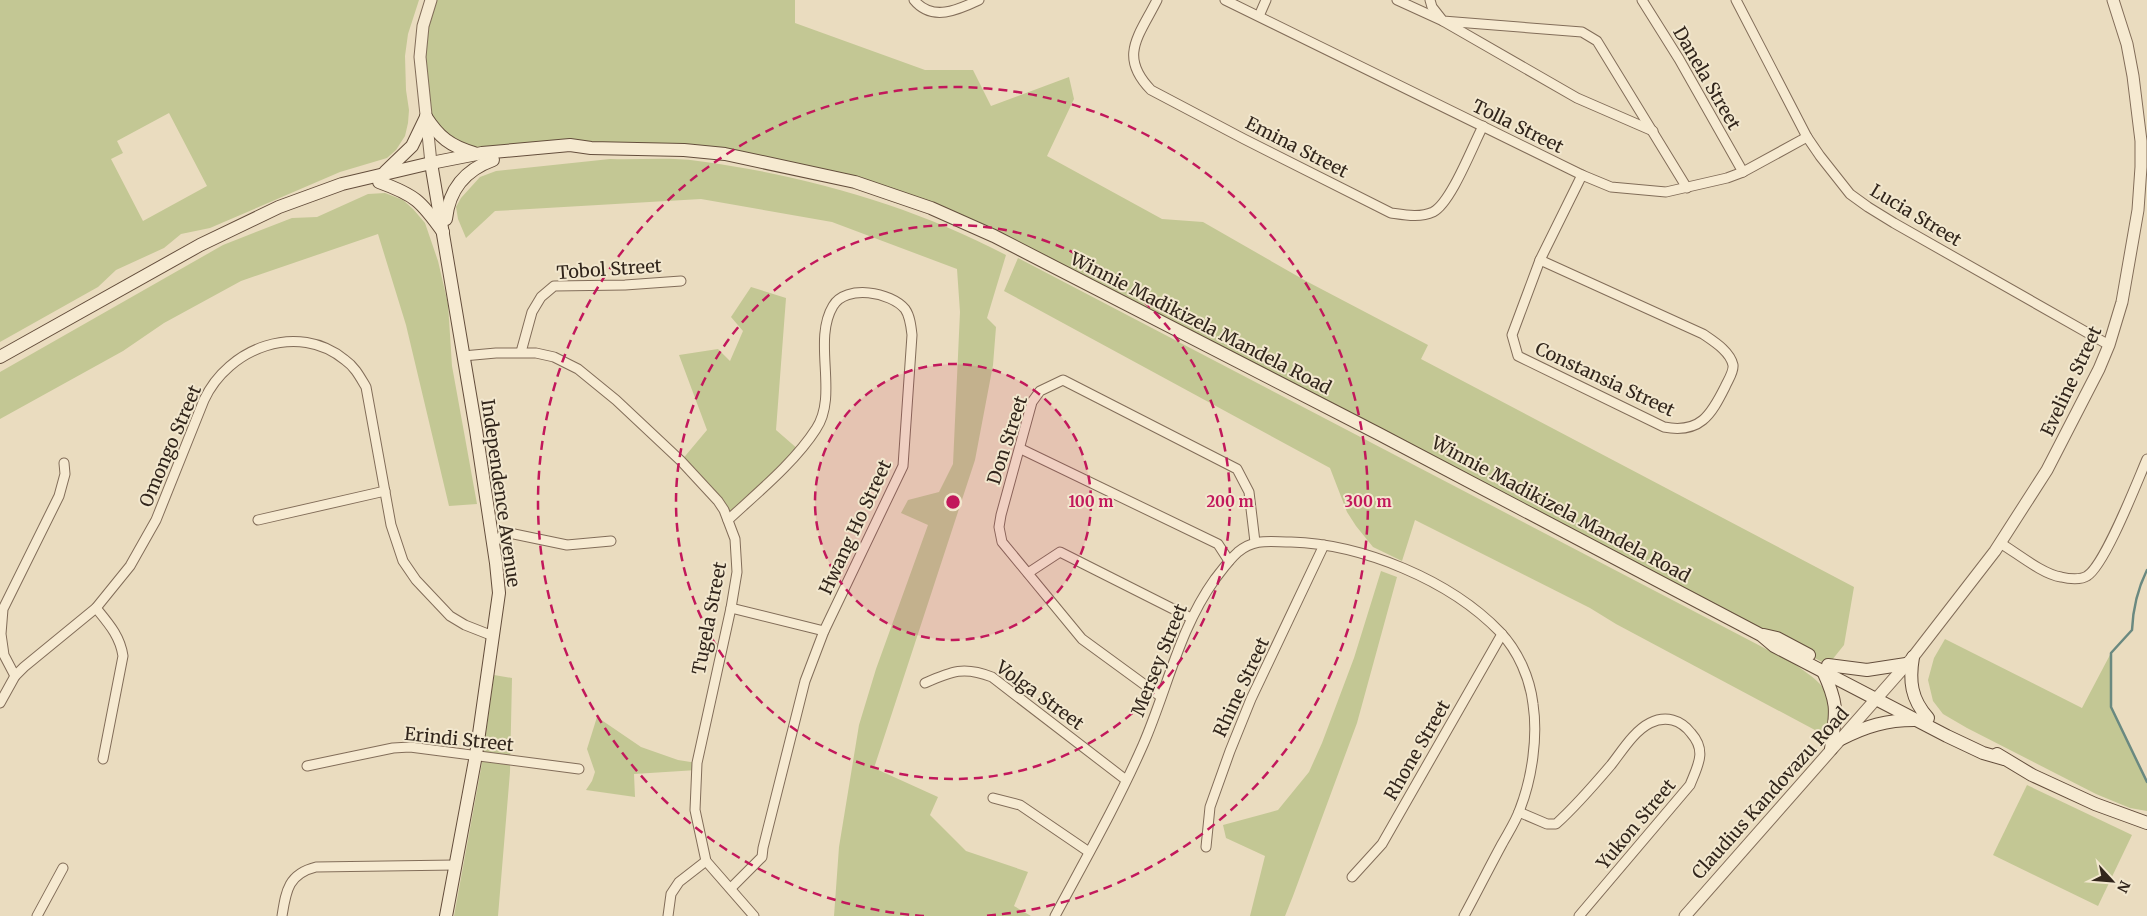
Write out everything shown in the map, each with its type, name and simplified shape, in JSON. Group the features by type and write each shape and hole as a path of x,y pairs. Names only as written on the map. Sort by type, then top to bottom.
{"main road":[{"path":"444,234 422,204 380,178 412,146 426,117 437,133 450,144 487,157"},
{"name":"Winnie Madikizela Mandela Road","path":"0,357 200,245 256,219 282,213 380,178 432,167 487,157 570,154 591,148 651,148 725,154 855,182 895,194 931,208 1029,254 1538,516 1762,634 1777,638 1826,668 1922,719 1995,752 2004,760 2032,775 2095,804 2147,823"},
{"path":"444,234 447,209 457,185 487,157"},
{"name":"Independence Avenue","path":"432,167 493,541 499,594 476,755 446,916"},
{"path":"1832,749 1836,708 1826,668 1867,670 1909,660 1912,691 1922,719 1892,720 1878,723 1841,738"}],"street":[{"path":"431,0 423,26 420,57 432,167"},
{"path":"914,0 917,4 935,13 955,11 979,0"},
{"name":"Emina Street","path":"1158,0 1136,41 1133,52 1134,68 1140,79 1151,90 1392,213 1417,216 1433,212 1444,203 1483,126"},
{"name":"Tolla Street","path":"1225,0 1582,175 1611,187 1666,192 1687,188 1743,172 1807,137"},
{"path":"1258,16 1266,0"},
{"path":"1398,0 1443,21 1576,98 1653,131"},
{"path":"1430,0 1432,7 1443,21 1582,32 1597,41 1687,188"},
{"name":"Danela Street","path":"1642,0 1679,59 1743,172"},
{"name":"Lucia Street","path":"1736,0 1807,137 1850,194 1868,208 2109,345"},
{"name":"Eveline Street","path":"1879,696 2000,543 2047,470 2109,345 2122,302 2132,253 2144,168 2133,76 2127,44 2113,0"},
{"name":"Constansia Street","path":"1540,260 1703,334 1715,343 1727,354 1733,364 1732,373 1713,411 1700,424 1674,429 1664,427 1518,356 1512,335 1540,260 1582,175"},
{"name":"Tobol Street","path":"521,352 532,312 541,297 554,286 625,285 680,281"},
{"name":"Hwang Ho Street","path":"728,520 781,469 820,422 824,404 825,331 833,306 839,298 864,292 886,297 905,309 911,321 912,335 903,466 824,631 795,718 762,857 731,888"},
{"name":"Omongo Street","path":"0,703 15,676 96,608 130,566 149,534 175,477 208,390 234,362 254,350 289,340 302,340 321,346 336,353 356,371 366,387 396,543 411,573 450,616 465,625 493,636"},
{"name":"Tugela Street","path":"463,356 521,352 554,357 578,369 598,383 681,461 718,501 728,520 735,539 738,561 731,608 697,770 695,810 706,862"},
{"name":"Don Street","path":"1160,696 1082,639 1002,542 999,527 1032,402 1040,391 1063,380 1237,469 1249,492 1256,542"},
{"path":"1020,450 1218,544 1229,561"},
{"path":"2000,543 2060,577 2086,577 2094,570 2105,553 2147,459"},
{"path":"15,676 3,650 1,634 3,609 59,496 65,474 64,463"},
{"path":"258,520 385,492"},
{"path":"493,541 507,534 567,545 611,541"},
{"path":"1256,542 1324,545 1363,553 1400,567 1447,592 1484,617 1502,634 1517,654 1528,682 1535,723 1527,785 1519,812 1464,916"},
{"name":"Mersey Street","path":"1055,916 1143,744 1191,618 1229,561 1240,551 1256,542"},
{"name":"Rhine Street","path":"1206,847 1210,807 1230,750 1251,698 1324,545"},
{"path":"1028,573 1060,552 1191,618"},
{"path":"96,608 116,633 123,656 103,760"},
{"path":"731,608 824,631"},
{"name":"Rhone Street","path":"1352,877 1382,844 1502,634"},
{"name":"Volga Street","path":"926,683 945,674 960,670 976,670 992,677 1126,780"},
{"name":"Claudius Kandovazu Road","path":"1685,916 1879,696"},
{"name":"Yukon Street","path":"1519,812 1547,824 1556,824 1572,809 1635,736 1650,723 1667,718 1684,724 1700,742 1700,762 1690,786 1579,916"},
{"name":"Erindi Street","path":"308,766 403,747 579,769"},
{"path":"993,798 1020,805 1089,852"},
{"path":"668,916 671,894 679,882 706,862 754,916"},
{"path":"282,916 286,891 292,881 306,870 316,868 454,865"},
{"path":"37,916 63,868"}],"green space":[{"path":"0,0 419,0 408,34 405,56 406,90 409,110 408,123 405,136 396,150 387,158 340,172 210,228 181,234 164,248 116,270 98,287 0,342","holes":["169,113 207,186 143,221 111,159 123,153 117,141"]},
{"path":"431,0 795,0 795,23 925,70 973,70 991,106 1069,77 1074,99 1047,156 1162,219 1203,222 1306,281 1428,345 1421,359 1854,587 1844,645 1828,665 1020,249 855,182 651,148 473,153 426,117 423,26"},
{"path":"610,159 698,161 738,167 817,184 856,194 933,221 1006,255 987,318 996,327 993,365 975,460 874,768 938,797 930,815 966,851 1028,872 1014,906 1031,916 834,916 839,847 859,725 876,669 928,525 901,513 908,500 939,492 953,464 960,312 957,269 832,222 701,199 495,211 466,238 458,219 456,207 461,198 480,177 496,171"},
{"path":"385,193 403,200 425,223 438,261 448,304 452,366 477,504 449,506 406,325 378,234 241,281 164,323 123,351 0,419 0,372 223,245 292,218 317,217 368,194"},
{"path":"1018,258 1793,663 1815,679 1826,693 1829,710 1828,737 1616,624 1590,608 1415,520 1402,561 1373,547 1347,512 1330,468 1004,291"},
{"path":"751,287 786,298 776,430 799,450 728,520 681,461 707,430 679,355 718,349 730,361 743,331 731,317"},
{"path":"1381,571 1397,577 1357,723 1293,896 1285,916 1250,916 1265,856 1226,838 1223,825 1278,810 1309,772 1354,658"},
{"path":"1945,639 2082,708 2111,653 2111,707 2147,782 2147,811 2130,808 2096,794 1943,714 1933,701 1928,680 1934,658"},
{"path":"494,675 512,678 510,772 498,916 454,916 482,763"},
{"path":"597,717 641,747 678,760 697,763 697,770 634,774 635,797 586,790 595,772 587,749"},
{"path":"2027,785 2132,835 2098,906 1993,855"}],"waterway":[{"path":"2147,570 2136,599 2132,630 2111,653 2111,707 2147,782"}]}
